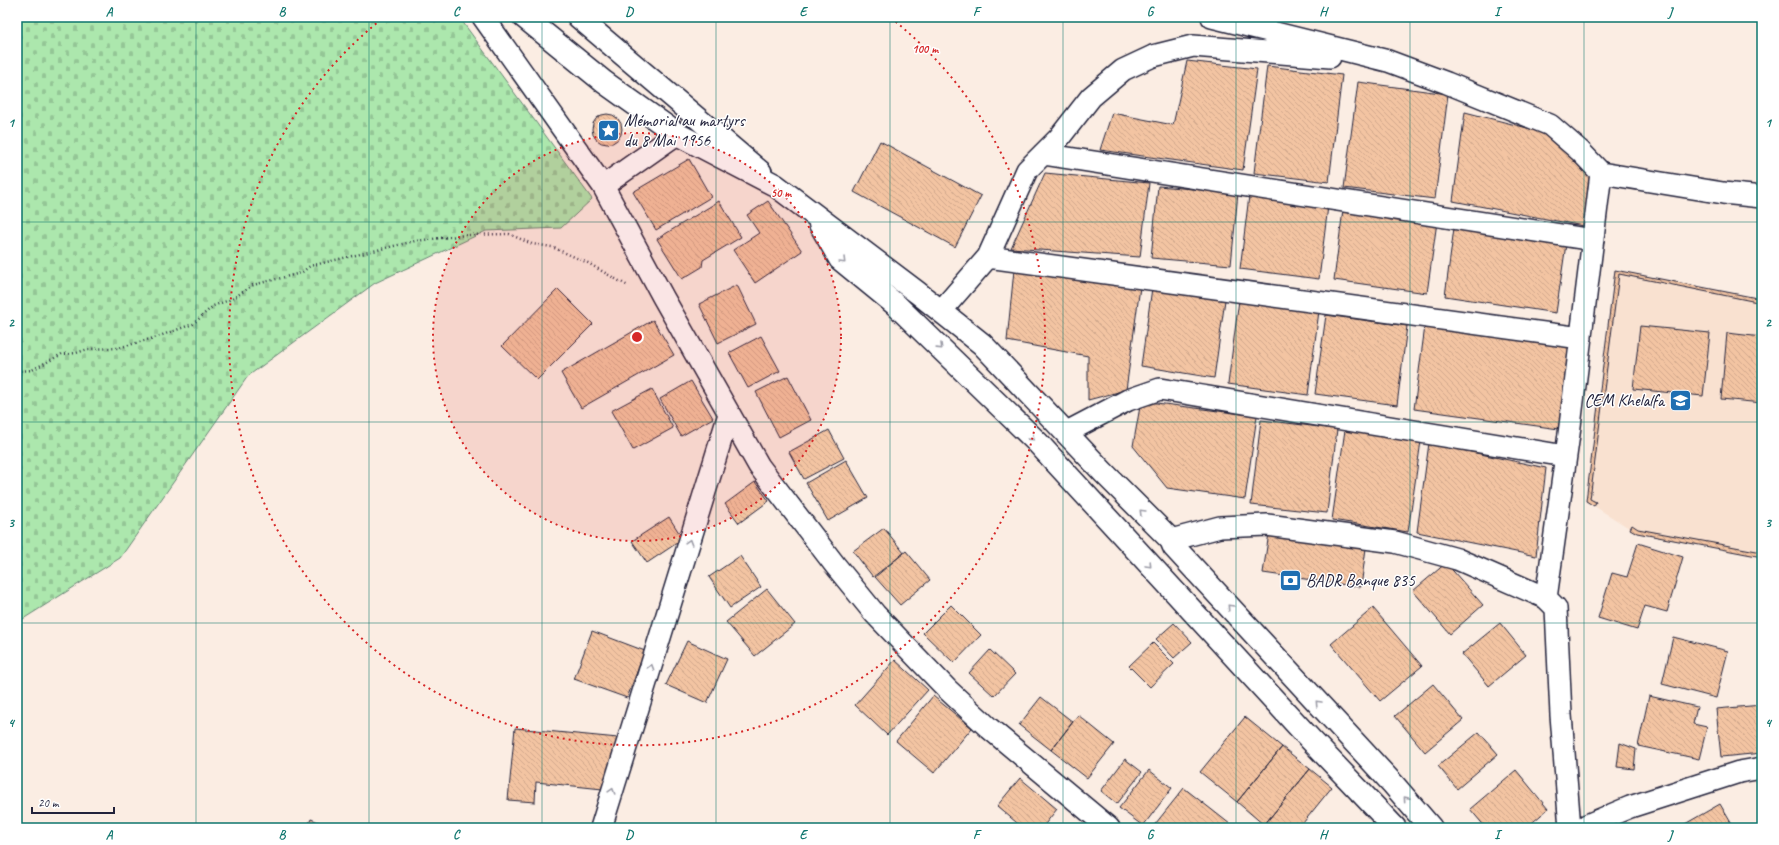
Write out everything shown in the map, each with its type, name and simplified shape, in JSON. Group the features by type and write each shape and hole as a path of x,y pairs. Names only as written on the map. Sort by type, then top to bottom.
{"main road":[{"path":"524,17 604,82 677,134 775,185 982,344 1067,432 1104,473 1171,540 1174,547 1432,828"},
{"path":"815,216 840,259 895,304 1038,443 1394,828"}],"street":[{"path":"483,17 602,186 728,414 759,466 835,565 876,614 948,690 989,728 1109,828"},
{"path":"578,17 775,185"},
{"path":"1212,17 1388,61 1448,83 1550,125 1601,173 1723,193 1762,197"},
{"path":"941,311 988,257 1027,170 1059,138 1091,96 1123,70 1153,56 1193,46 1388,61"},
{"path":"602,186 677,134"},
{"path":"1043,154 1593,240"},
{"path":"1546,598 1566,456 1601,173"},
{"path":"988,257 1580,338"},
{"path":"1067,432 1128,400 1160,389 1566,456"},
{"path":"601,828 728,414"},
{"path":"1171,540 1220,528 1267,525 1395,542 1457,558 1546,598 1556,608 1561,715 1570,828"},
{"path":"1584,828 1587,825 1630,807 1740,772 1762,768"}],"path":[{"path":"17,371 32,370 62,354 76,353 88,349 118,348 154,338 193,324 213,306 232,299 253,285 301,272 310,266 415,241 466,234 510,234 532,244 552,247 588,263 648,298 663,297"}],"shaded area":[{"name":"CEM Khelalfa","path":"1615,270 1762,299 1762,557 1637,533 1586,501"}],"green space":[{"path":"17,17 459,17 592,199 561,228 486,231 375,283 248,376 120,558 23,619 17,618"}],"building":[{"path":"1187,61 1257,69 1243,170 1100,150 1112,113 1173,125"},
{"path":"1267,66 1342,75 1329,182 1254,173"},
{"path":"1358,82 1448,94 1435,199 1344,188"},
{"path":"1465,112 1547,133 1593,174 1583,226 1453,201"},
{"path":"607,114 618,118 622,129 618,140 607,144 596,140 592,129 596,118"},
{"path":"606,123 614,127 609,136 601,132"},
{"path":"880,141 981,196 955,247 854,192"},
{"path":"689,159 711,197 656,230 633,192"},
{"path":"1045,173 1149,183 1140,257 1011,248"},
{"path":"1158,186 1238,193 1231,265 1151,258"},
{"path":"1249,196 1328,206 1319,279 1240,269"},
{"path":"719,201 741,237 703,260 702,267 682,279 657,239"},
{"path":"768,201 802,251 755,283 733,250 759,233 747,215"},
{"path":"1343,210 1437,222 1427,293 1334,280"},
{"path":"1454,228 1566,244 1556,313 1445,296"},
{"path":"1014,270 1140,287 1126,390 1088,400 1088,356 1007,341"},
{"path":"1615,270 1762,299 1762,303 1619,274 1590,499 1596,502 1594,506 1586,501"},
{"path":"737,285 756,324 718,343 699,304"},
{"path":"1152,288 1225,300 1214,378 1141,366"},
{"path":"558,289 593,324 537,380 502,346"},
{"path":"1239,300 1319,311 1308,395 1228,384"},
{"path":"1326,315 1407,326 1397,405 1315,394"},
{"path":"653,320 674,355 581,408 561,373"},
{"path":"1425,326 1570,345 1559,429 1414,409"},
{"path":"1640,326 1710,333 1703,396 1633,389"},
{"path":"1727,333 1762,337 1762,403 1721,399"},
{"path":"761,336 780,371 748,388 729,353"},
{"path":"788,376 811,420 779,437 756,392"},
{"path":"691,381 713,418 681,436 660,399"},
{"path":"652,389 673,428 633,450 611,411"},
{"path":"1141,401 1257,416 1245,499 1167,488 1133,446"},
{"path":"1261,420 1337,429 1327,513 1251,505"},
{"path":"829,430 844,458 804,479 789,452"},
{"path":"1345,430 1421,441 1408,532 1332,520"},
{"path":"1429,443 1546,468 1536,556 1417,532"},
{"path":"846,460 868,498 828,521 806,483"},
{"path":"755,482 769,501 739,523 725,504"},
{"path":"669,517 683,539 647,563 632,541"},
{"path":"1632,525 1638,529 1762,552 1762,557 1637,533 1630,529"},
{"path":"884,528 904,553 873,577 853,551"},
{"path":"1269,533 1366,548 1361,587 1263,573"},
{"path":"1638,543 1683,557 1667,612 1645,606 1637,630 1598,618 1612,573 1627,577"},
{"path":"906,551 930,580 900,605 875,577"},
{"path":"740,556 761,587 730,608 709,577"},
{"path":"1446,563 1483,605 1450,634 1413,591"},
{"path":"767,589 795,624 755,656 726,622"},
{"path":"951,605 981,635 954,663 923,633"},
{"path":"1373,608 1422,666 1380,701 1331,644"},
{"path":"1174,623 1192,642 1174,658 1156,639"},
{"path":"1500,623 1526,655 1489,686 1462,654"},
{"path":"592,631 645,651 627,698 574,679"},
{"path":"1673,637 1728,651 1716,698 1662,684"},
{"path":"687,641 727,659 707,703 666,685"},
{"path":"1153,643 1174,664 1150,687 1129,666"},
{"path":"990,650 1015,674 994,696 969,673"},
{"path":"895,660 928,690 887,735 855,705"},
{"path":"1433,684 1463,720 1425,752 1395,716"},
{"path":"933,696 972,728 934,773 896,741"},
{"path":"1649,696 1697,707 1693,724 1707,727 1699,759 1638,746"},
{"path":"1041,697 1073,722 1051,750 1019,725"},
{"path":"1762,705 1762,753 1721,757 1716,709"},
{"path":"1078,715 1114,744 1087,778 1051,750"},
{"path":"1245,717 1282,747 1237,802 1200,772"},
{"path":"515,728 618,738 612,790 536,782 535,802 508,800"},
{"path":"1479,732 1498,754 1457,789 1438,766"},
{"path":"1620,743 1636,749 1634,769 1617,767"},
{"path":"1282,747 1310,769 1264,825 1237,802"},
{"path":"1125,759 1142,772 1117,804 1101,791"},
{"path":"1310,769 1332,787 1299,828 1269,828 1264,825"},
{"path":"1149,770 1172,788 1143,826 1119,808"},
{"path":"1516,770 1548,809 1526,828 1486,828 1470,809"},
{"path":"1020,778 1057,809 1042,828 1023,828 997,806"},
{"path":"1184,788 1235,828 1152,828"},
{"path":"1720,804 1734,828 1678,828"},
{"path":"311,819 333,828 307,828"}],"place":[{"name":"Mémorial au martyrs du 8 Mai 1956","path":"608,130"},
{"name":"CEM Khelalfa","path":"1680,400"},
{"name":"BADR Banque 835","path":"1291,580"}]}
